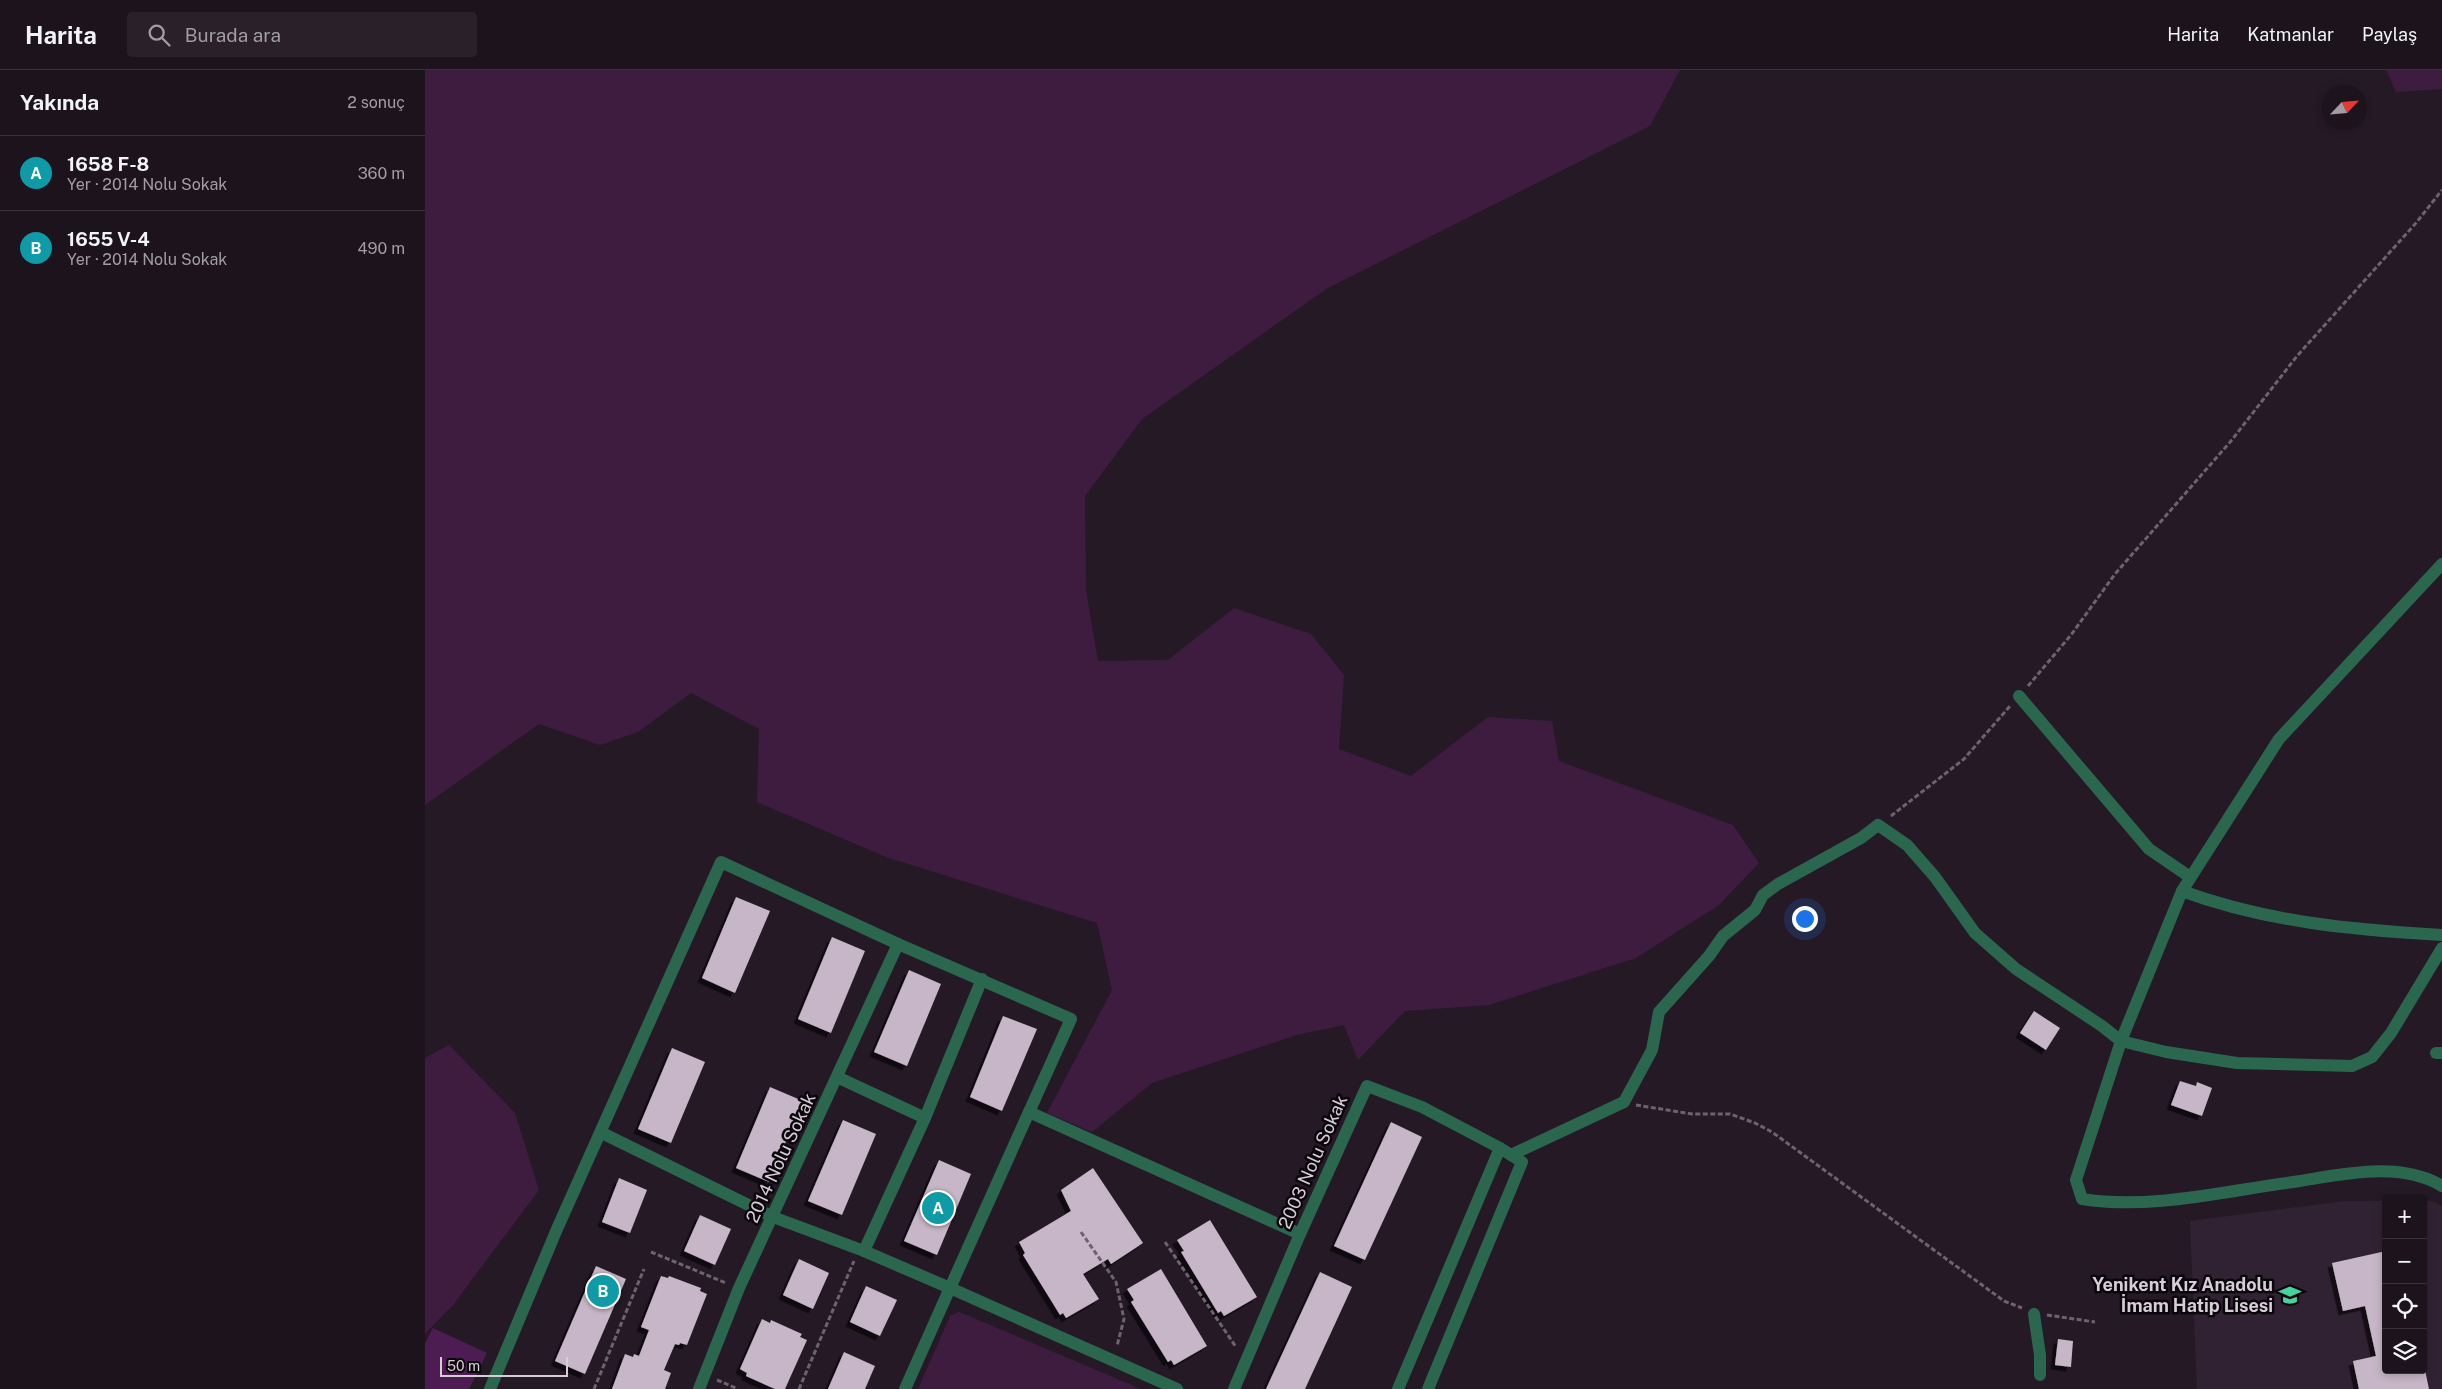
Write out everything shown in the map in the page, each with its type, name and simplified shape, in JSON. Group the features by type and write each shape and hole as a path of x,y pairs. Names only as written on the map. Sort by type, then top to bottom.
{"street":[{"path":"2442,564 2279,739 2182,891 2121,1041 2076,1180 2082,1199 2112,1204 2163,1200 2344,1174 2393,1171 2431,1180 2442,1186"},
{"path":"2019,696 2149,849 2190,878"},
{"path":"1398,1389 1506,1152 1623,1102 1652,1050 1659,1012 1709,956 1723,936 1755,910 1763,895 1778,884 1861,838 1878,825 1907,845 1935,877 1975,934 2015,969 2102,1026 2121,1041 2166,1052 2237,1063 2351,1066 2372,1057 2391,1033 2442,948"},
{"path":"490,1389 557,1230 602,1133 721,862 898,944 1071,1019 905,1389"},
{"path":"2182,891 2223,906 2275,918 2377,931 2442,935"},
{"name":"2014 Nolu Sokak","path":"699,1389 739,1288 898,944"},
{"path":"861,1250 925,1118 982,980"},
{"path":"837,1077 925,1118"},
{"name":"2003 Nolu Sokak","path":"1234,1389 1300,1234 1367,1086 1421,1107 1506,1152"},
{"path":"1029,1112 1300,1234"},
{"path":"602,1133 773,1217 861,1250 1177,1389"},
{"path":"1428,1389 1522,1162 1506,1152"},
{"path":"2034,1314 2040,1376"}],"path":[{"path":"1878,825 1965,758 2001,714 2071,636 2115,574 2231,441 2297,356 2417,223 2442,190"},
{"path":"1623,1102 1693,1114 1730,1114 1755,1123 1772,1132 2004,1300 2034,1314 2095,1322"},
{"path":"1081,1232 1116,1282 1124,1319 1113,1360"},
{"path":"1165,1242 1245,1362"},
{"path":"799,1389 861,1250"},
{"path":"651,1252 739,1288"},
{"path":"594,1389 644,1269"},
{"path":"705,1376 738,1389"}],"shaded area":[{"path":"425,70 1680,70 1650,126 1326,289 1142,419 1085,496 1086,590 1098,661 1168,660 1234,608 1311,634 1344,675 1339,749 1411,776 1488,717 1552,721 1559,761 1733,825 1759,863 1719,905 1636,958 1489,1005 1405,1011 1358,1060 1344,1025 1297,1035 1152,1083 1092,1132 1047,1113 1112,990 1097,923 886,857 757,802 759,729 691,693 638,732 600,745 539,724 425,805"},
{"path":"2386,70 2442,70 2442,89 2396,92"},
{"path":"449,1045 515,1113 539,1190 453,1305 425,1334 425,1058"},
{"name":"Yenikent Kız Anadolu İmam Hatip Lisesi","path":"2345,1201 2382,1201 2382,1374 2427,1374 2427,1201 2433,1201 2442,1206 2442,1389 2197,1389 2190,1221"},
{"path":"959,1312 1141,1389 918,1389 950,1316"},
{"path":"433,1328 487,1353 469,1389 425,1389 425,1343"}],"building":[{"path":"736,897 770,911 735,993 702,978"},
{"path":"832,937 865,951 831,1033 798,1019"},
{"path":"909,970 941,984 907,1066 874,1052"},
{"path":"2034,1011 2060,1028 2046,1050 2020,1033"},
{"path":"1003,1016 1037,1029 1002,1111 970,1097"},
{"path":"672,1048 705,1062 671,1143 638,1129"},
{"path":"2180,1081 2196,1086 2197,1082 2212,1088 2202,1116 2171,1105"},
{"path":"770,1087 803,1101 769,1182 736,1168"},
{"path":"843,1120 876,1134 842,1215 808,1201"},
{"path":"1391,1122 1422,1137 1365,1260 1334,1246"},
{"path":"939,1160 971,1174 937,1255 904,1241"},
{"path":"1093,1168 1143,1243 1111,1264 1108,1259 1083,1274 1099,1299 1066,1318 1063,1313 1060,1315 1023,1255 1025,1253 1019,1242 1071,1211 1061,1190"},
{"path":"619,1178 647,1190 630,1233 602,1222"},
{"path":"700,1215 731,1229 715,1265 684,1251"},
{"path":"1210,1220 1257,1297 1224,1316 1221,1311 1218,1313 1181,1252 1184,1251 1177,1240"},
{"path":"2382,1252 2382,1374 2426,1374 2429,1389 2359,1389 2353,1361 2376,1356 2365,1306 2343,1311 2332,1263"},
{"path":"799,1259 829,1273 813,1309 783,1295"},
{"path":"596,1266 626,1279 585,1374 555,1361"},
{"path":"1161,1269 1207,1346 1174,1365 1171,1360 1168,1362 1131,1302 1134,1300 1127,1289"},
{"path":"1320,1272 1352,1287 1305,1389 1266,1389"},
{"path":"661,1276 668,1278 669,1276 701,1288 700,1291 707,1294 687,1345 675,1344 664,1370 671,1373 665,1389 612,1389 625,1354 633,1357 634,1354 639,1356 649,1330 641,1327"},
{"path":"866,1286 897,1300 880,1336 850,1322"},
{"path":"762,1319 770,1323 771,1320 802,1334 800,1337 807,1340 785,1389 775,1389 746,1376 747,1373 740,1369"},
{"path":"2058,1339 2073,1341 2071,1367 2055,1365"},
{"path":"844,1352 875,1366 865,1389 828,1389"}],"place":[{"name":"1658 F-8","path":"938,1208"},
{"name":"1655 V-4","path":"603,1291"},
{"name":"Yenikent Kız Anadolu İmam Hatip Lisesi","path":"2290,1295"}]}
